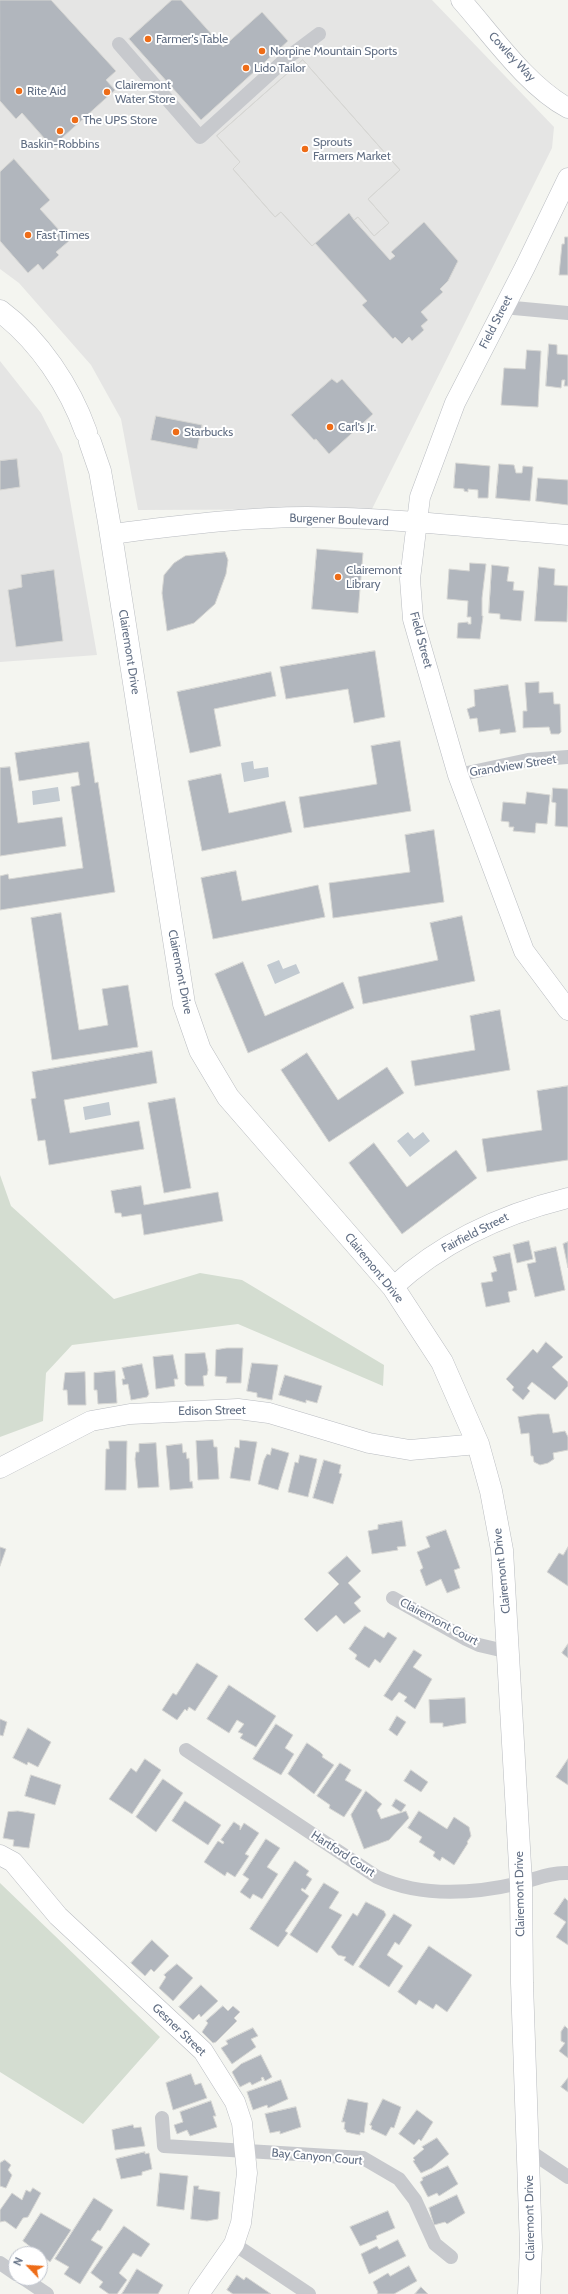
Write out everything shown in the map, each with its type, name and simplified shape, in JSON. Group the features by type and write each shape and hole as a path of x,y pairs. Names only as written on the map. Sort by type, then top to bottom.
{"main road":[{"name":"Clairemont Drive","path":"0,311 40,349 78,409 100,472 184,1004 200,1050 228,1097 393,1287 442,1362 478,1444 491,1491 502,1550 521,1883 522,1983 532,2247 529,2294"}],"street":[{"name":"Cowley Way","path":"461,0 522,70 555,101 568,108"},
{"path":"118,44 200,136 287,58 319,34"},
{"name":"Field Street","path":"568,178 455,403 420,497 410,579 413,619 458,775 524,951 568,1009"},
{"path":"503,308 568,313"},
{"name":"Burgener Boulevard","path":"111,534 231,520 307,517 417,523 568,535"},
{"name":"Grandview Street","path":"458,775 528,760 568,757"},
{"name":"Fairfield Street","path":"393,1287 416,1266 467,1235 528,1208 568,1198"},
{"name":"Edison Street","path":"0,1468 90,1421 130,1414 238,1409 269,1413 369,1443 410,1450 478,1444"},
{"name":"Clairemont Court","path":"393,1598 472,1642 509,1652"},
{"name":"Hartford Court","path":"186,1750 377,1877 398,1887 424,1891 480,1891 521,1883 546,1876 568,1873"},
{"name":"Gesner Street","path":"0,1855 13,1862 58,1916 203,2051 235,2102 242,2123 246,2152 247,2174 241,2223 234,2244 199,2294"},
{"name":"Bay Canyon Court","path":"162,2118 164,2146 363,2158 399,2179 415,2200 435,2244 451,2257"},
{"path":"528,2150 568,2177"},
{"path":"234,2244 309,2294"},
{"path":"35,2286 47,2294"}],"shaded area":[{"path":"0,0 432,0 554,127 552,148 372,509 138,510 121,419 91,365 19,283 0,269"},
{"path":"0,361 41,413 62,454 97,655 0,662"},
{"path":"253,761 254,769 268,767 269,777 244,782 241,763"},
{"path":"58,787 60,801 33,805 32,791"},
{"path":"279,960 283,969 296,964 300,973 275,984 267,965"},
{"path":"109,1102 111,1115 85,1120 83,1107"},
{"path":"408,1132 414,1139 423,1132 430,1141 410,1157 397,1141"},
{"path":"0,1175 11,1206 114,1299 200,1273 242,1280 384,1365 383,1386 238,1324 72,1345 46,1373 43,1421 0,1437"},
{"path":"0,1883 160,2037 83,2124 0,2072"}],"building":[{"path":"0,0 51,0 116,71 106,80 115,90 52,147 22,113 16,119 0,101"},
{"path":"172,0 181,0 223,47 262,12 288,41 201,120 129,39"},
{"name":"Sprouts Farmers Market","path":"303,60 400,170 368,199 389,223 374,236 358,217 354,220 390,260 395,256 391,252 424,222 458,261 448,281 440,289 443,292 421,312 428,320 421,326 424,330 412,341 409,337 402,344 395,337 393,339 362,305 367,301 315,243 312,246 281,212 275,217 233,169 240,162 217,136"},
{"name":"Sprouts Farmers Market","path":"303,60 400,170 368,199 389,223 374,236 358,217 354,220 349,213 312,246 281,212 275,217 233,169 240,162 217,136"},
{"path":"14,159 50,200 40,209 69,241 56,252 59,255 43,270 38,264 28,273 0,241 0,172"},
{"path":"565,237 568,237 568,275 559,275 562,244 564,244"},
{"path":"549,344 557,345 557,354 568,355 568,386 564,386 565,380 562,380 561,388 546,386"},
{"path":"527,350 541,351 538,407 501,405 504,368 525,369"},
{"name":"Carl's Jr.","path":"332,379 337,383 342,379 373,414 329,454 291,415"},
{"name":"Starbucks","path":"156,416 202,425 197,449 151,440"},
{"path":"17,459 20,487 0,490 0,461"},
{"path":"456,463 490,466 488,498 478,498 478,490 468,489 468,492 464,491 464,489 454,488"},
{"path":"499,464 514,465 516,473 522,473 523,466 533,467 530,501 496,498"},
{"path":"538,478 568,480 568,505 536,501"},
{"name":"Clairemont Library","path":"317,549 363,553 358,613 312,609"},
{"path":"225,552 228,560 226,574 215,604 194,623 167,631 162,593 164,575 174,563 185,556"},
{"path":"470,563 486,564 482,598 483,616 480,639 457,638 458,623 468,622 468,624 471,624 471,617 467,617 468,601 447,599 449,569 469,571"},
{"path":"492,565 509,567 507,581 514,582 513,590 524,591 521,621 500,619 500,614 489,613"},
{"path":"539,567 555,569 554,585 568,586 567,622 535,621"},
{"path":"54,570 63,641 16,647 8,590 22,587 21,575"},
{"path":"375,651 385,717 354,723 348,689 286,699 280,667"},
{"path":"271,672 276,696 214,709 221,746 190,753 177,692"},
{"path":"539,682 539,693 553,692 554,704 560,704 561,732 559,734 551,734 549,727 523,728 523,711 527,711 525,683"},
{"path":"508,685 516,732 500,734 500,729 479,732 477,718 470,719 467,709 475,706 474,690"},
{"path":"400,741 411,811 304,828 299,797 377,784 371,746"},
{"path":"89,742 95,783 98,782 115,892 0,910 0,876 8,874 9,879 83,868 71,787 80,785 78,772 19,781 15,753"},
{"path":"10,767 18,823 62,817 66,846 0,856 0,768"},
{"path":"221,774 229,813 285,801 292,832 202,851 188,781"},
{"path":"553,788 568,789 568,827 555,826 556,803 552,802"},
{"path":"527,792 550,795 547,824 536,823 535,833 513,831 514,827 509,827 509,822 501,821 503,802 525,804"},
{"path":"434,830 444,902 333,918 329,883 410,872 405,835"},
{"path":"236,871 242,901 318,885 325,917 213,939 201,878"},
{"path":"61,913 79,1030 108,1025 102,989 128,985 138,1047 52,1060 31,918"},
{"path":"462,916 475,981 363,1004 358,977 438,960 430,923"},
{"path":"243,962 265,1016 343,982 354,1008 248,1053 215,974"},
{"path":"500,1010 510,1070 415,1086 411,1061 475,1050 470,1016"},
{"path":"152,1051 157,1083 64,1100 70,1133 139,1121 144,1149 49,1165 45,1140 38,1141 31,1099 36,1098 32,1072"},
{"path":"307,1053 338,1100 387,1067 404,1093 329,1142 281,1070"},
{"path":"568,1086 568,1160 487,1172 482,1139 542,1130 537,1091"},
{"path":"175,1098 191,1188 164,1193 148,1103"},
{"path":"374,1143 407,1187 456,1150 477,1178 402,1234 349,1163"},
{"path":"141,1186 144,1205 218,1192 223,1221 144,1235 141,1214 122,1217 121,1213 115,1213 111,1191"},
{"path":"529,1241 533,1259 517,1263 513,1245"},
{"path":"568,1242 568,1268 563,1244"},
{"path":"556,1247 565,1290 535,1297 527,1264 536,1262 534,1252"},
{"path":"510,1253 517,1290 508,1292 510,1302 486,1307 481,1283 493,1281 491,1273 497,1271 493,1257"},
{"path":"546,1342 563,1357 552,1367 568,1382 568,1386 555,1400 532,1382 527,1388 530,1391 523,1400 512,1390 514,1387 506,1379 533,1349 537,1353"},
{"path":"243,1348 241,1383 226,1383 227,1377 215,1376 216,1350"},
{"path":"205,1353 208,1370 207,1375 203,1376 204,1386 187,1386 185,1384 185,1354"},
{"path":"173,1355 178,1379 174,1379 175,1386 156,1389 153,1357"},
{"path":"252,1363 278,1365 272,1400 257,1397 257,1393 247,1391"},
{"path":"142,1364 149,1394 147,1397 131,1400 128,1384 123,1385 122,1379 125,1379 122,1368"},
{"path":"115,1371 117,1403 98,1404 97,1390 94,1390 94,1373"},
{"path":"85,1372 86,1405 68,1405 67,1390 63,1390 65,1373"},
{"path":"285,1375 322,1386 317,1403 306,1400 306,1403 279,1395"},
{"path":"549,1414 553,1433 565,1431 568,1437 568,1450 553,1453 554,1459 548,1463 540,1465 534,1462 533,1456 531,1456 529,1433 521,1434 518,1417"},
{"path":"213,1440 214,1447 217,1447 219,1479 198,1480 196,1441"},
{"path":"240,1440 257,1442 250,1481 230,1478 235,1447 239,1448"},
{"path":"109,1441 127,1441 126,1490 105,1490 106,1449 109,1449"},
{"path":"156,1443 159,1487 138,1488 135,1459 136,1452 139,1452 139,1444"},
{"path":"182,1444 183,1453 186,1452 187,1459 189,1458 190,1482 192,1481 193,1488 170,1490 166,1446"},
{"path":"272,1448 289,1453 278,1490 258,1484 264,1460 267,1454 270,1455"},
{"path":"300,1455 317,1459 308,1497 288,1492 295,1462 298,1463"},
{"path":"324,1460 341,1465 339,1473 342,1474 333,1504 313,1498"},
{"path":"402,1521 406,1546 397,1547 398,1550 372,1554 368,1531 378,1529 378,1525"},
{"path":"446,1530 460,1568 454,1570 460,1588 447,1593 441,1579 426,1586 420,1570 423,1568 417,1552 430,1547 426,1537"},
{"path":"0,1547 6,1549 0,1566"},
{"path":"568,1547 568,1586 547,1572 559,1553 563,1555"},
{"path":"347,1556 361,1571 348,1583 361,1597 354,1603 361,1611 344,1624 336,1615 317,1632 304,1619 339,1584 328,1573"},
{"path":"365,1626 384,1638 388,1632 397,1638 380,1663 375,1659 369,1668 355,1659 357,1655 349,1649"},
{"path":"568,1644 568,1658 562,1653"},
{"path":"414,1650 422,1655 413,1667 432,1679 415,1709 404,1701 407,1697 399,1692 392,1701 384,1696"},
{"path":"197,1663 218,1676 195,1711 189,1707 187,1711 185,1709 177,1720 162,1710 173,1693 176,1695"},
{"path":"229,1685 276,1716 256,1747 240,1738 243,1734 238,1732 244,1724 237,1720 229,1733 207,1719"},
{"path":"465,1698 466,1723 443,1727 443,1723 430,1723 429,1700"},
{"path":"397,1716 406,1722 397,1736 389,1730"},
{"path":"0,1719 7,1722 3,1736 0,1735"},
{"path":"276,1724 293,1735 285,1748 294,1754 281,1775 253,1759"},
{"path":"28,1728 51,1742 38,1767 28,1762 27,1765 13,1758"},
{"path":"307,1743 320,1752 323,1755 322,1757 334,1765 314,1794 288,1774"},
{"path":"145,1759 161,1770 132,1814 109,1799 131,1768 136,1772"},
{"path":"568,1759 568,1785 556,1777"},
{"path":"340,1763 351,1770 345,1780 362,1790 344,1817 329,1808 330,1805 317,1796"},
{"path":"411,1770 428,1782 421,1792 404,1781"},
{"path":"31,1775 61,1785 55,1805 25,1796"},
{"path":"163,1779 183,1793 156,1832 136,1817"},
{"path":"366,1791 382,1804 377,1810 381,1819 406,1811 409,1818 389,1840 364,1849 351,1815"},
{"path":"396,1799 406,1805 401,1812 392,1806"},
{"path":"185,1801 221,1825 208,1845 172,1821"},
{"path":"18,1811 35,1814 29,1848 13,1846 14,1840 3,1838 8,1812"},
{"path":"419,1811 447,1829 454,1817 469,1827 471,1836 454,1865 442,1857 440,1861 433,1856 435,1852 419,1842 422,1837 408,1828"},
{"path":"234,1822 240,1826 240,1830 244,1823 259,1833 245,1854 249,1856 235,1877 227,1872 225,1876 204,1862 218,1841 223,1844 224,1842 221,1840"},
{"path":"266,1839 280,1848 267,1867 278,1874 262,1899 253,1894 250,1899 240,1892 249,1879 243,1875"},
{"path":"295,1861 309,1871 306,1875 312,1879 305,1890 302,1888 301,1890 309,1896 285,1931 288,1933 278,1947 250,1929"},
{"path":"324,1883 339,1892 329,1908 342,1915 317,1953 290,1935"},
{"path":"565,1898 568,1901 568,1945 556,1937 566,1922 554,1914"},
{"path":"366,1902 384,1911 386,1915 353,1966 344,1960 346,1957 338,1955 331,1947 353,1913 357,1916"},
{"path":"394,1914 412,1925 399,1945 395,1942 387,1955 403,1966 389,1987 359,1967"},
{"path":"152,1940 169,1956 154,1972 151,1969 145,1976 131,1963"},
{"path":"429,1946 472,1975 447,2012 436,2004 433,2009 419,2000 416,2005 398,1992"},
{"path":"177,1964 193,1978 173,2001 159,1988 166,1977 164,1975"},
{"path":"201,1985 218,2001 201,2017 199,2014 193,2020 179,2007"},
{"path":"223,2006 228,2011 233,2006 240,2012 234,2018 237,2021 216,2042 213,2043 202,2032 208,2023 206,2021"},
{"path":"565,2026 568,2029 568,2058 559,2051 565,2043 561,2041 561,2032"},
{"path":"253,2028 258,2036 251,2039 256,2047 232,2064 221,2048 228,2044 226,2041"},
{"path":"261,2055 272,2077 265,2081 263,2077 261,2078 262,2080 252,2085 250,2082 240,2087 232,2072 241,2064"},
{"path":"191,2074 195,2085 201,2083 207,2098 173,2110 166,2083"},
{"path":"568,2078 568,2092 561,2087"},
{"path":"281,2080 288,2099 268,2108 267,2105 253,2110 247,2092"},
{"path":"348,2099 368,2103 364,2133 360,2132 360,2135 346,2132 344,2129 345,2122 342,2122"},
{"path":"383,2099 401,2107 394,2128 391,2127 386,2136 371,2129 372,2126 370,2125"},
{"path":"211,2101 216,2116 213,2116 217,2127 190,2136 187,2130 177,2134 174,2125 183,2122 180,2112"},
{"path":"296,2107 301,2127 280,2134 280,2131 270,2133 265,2114"},
{"path":"417,2110 433,2122 421,2141 419,2139 414,2145 399,2134"},
{"path":"133,2125 134,2128 141,2127 145,2146 115,2150 112,2130"},
{"path":"437,2138 449,2154 432,2168 421,2173 413,2161 415,2160 413,2158 424,2149 422,2147"},
{"path":"145,2152 145,2154 149,2153 152,2169 142,2172 142,2175 121,2179 116,2159"},
{"path":"5,2160 11,2165 8,2170 12,2175 6,2188 0,2186 0,2163"},
{"path":"448,2166 458,2184 439,2196 437,2193 428,2197 420,2182 423,2180 422,2178"},
{"path":"160,2173 188,2176 184,2210 157,2206"},
{"path":"194,2186 199,2186 198,2189 220,2192 218,2219 207,2221 191,2219"},
{"path":"33,2188 41,2193 28,2217 23,2218 16,2229 5,2221 0,2222 0,2210 12,2193 22,2200 26,2190 30,2192"},
{"path":"457,2195 465,2213 447,2224 445,2222 434,2225 429,2208"},
{"path":"94,2198 113,2210 100,2231 98,2230 91,2240 103,2247 80,2284 64,2274 69,2267 55,2259"},
{"path":"388,2211 395,2228 376,2236 377,2239 360,2246 350,2227"},
{"path":"41,2213 71,2230 50,2262 48,2260 48,2246 29,2246 23,2241"},
{"path":"124,2226 150,2244 141,2257 133,2253 119,2273 127,2280 117,2294 109,2294 99,2287 103,2282 91,2273"},
{"path":"398,2240 406,2256 369,2274 361,2254 377,2246 379,2249"},
{"path":"409,2266 417,2281 394,2294 377,2294 378,2292 373,2282 388,2273 390,2276"},
{"path":"137,2269 163,2285 158,2294 122,2294"},
{"path":"237,2275 244,2280 246,2277 271,2294 233,2294 227,2290"},
{"path":"421,2287 428,2294 415,2294"}],"place":[{"name":"Farmer's Table","path":"148,39"},
{"name":"Norpine Mountain Sports","path":"262,51"},
{"name":"Lido Tailor","path":"246,68"},
{"name":"Rite Aid","path":"19,91"},
{"name":"Clairemont Water Store","path":"107,92"},
{"name":"The UPS Store","path":"75,120"},
{"name":"Baskin-Robbins","path":"60,131"},
{"name":"Sprouts Farmers Market","path":"305,149"},
{"name":"Fast Times","path":"28,235"},
{"name":"Carl's Jr.","path":"330,427"},
{"name":"Starbucks","path":"176,432"},
{"name":"Clairemont Library","path":"338,577"}]}
